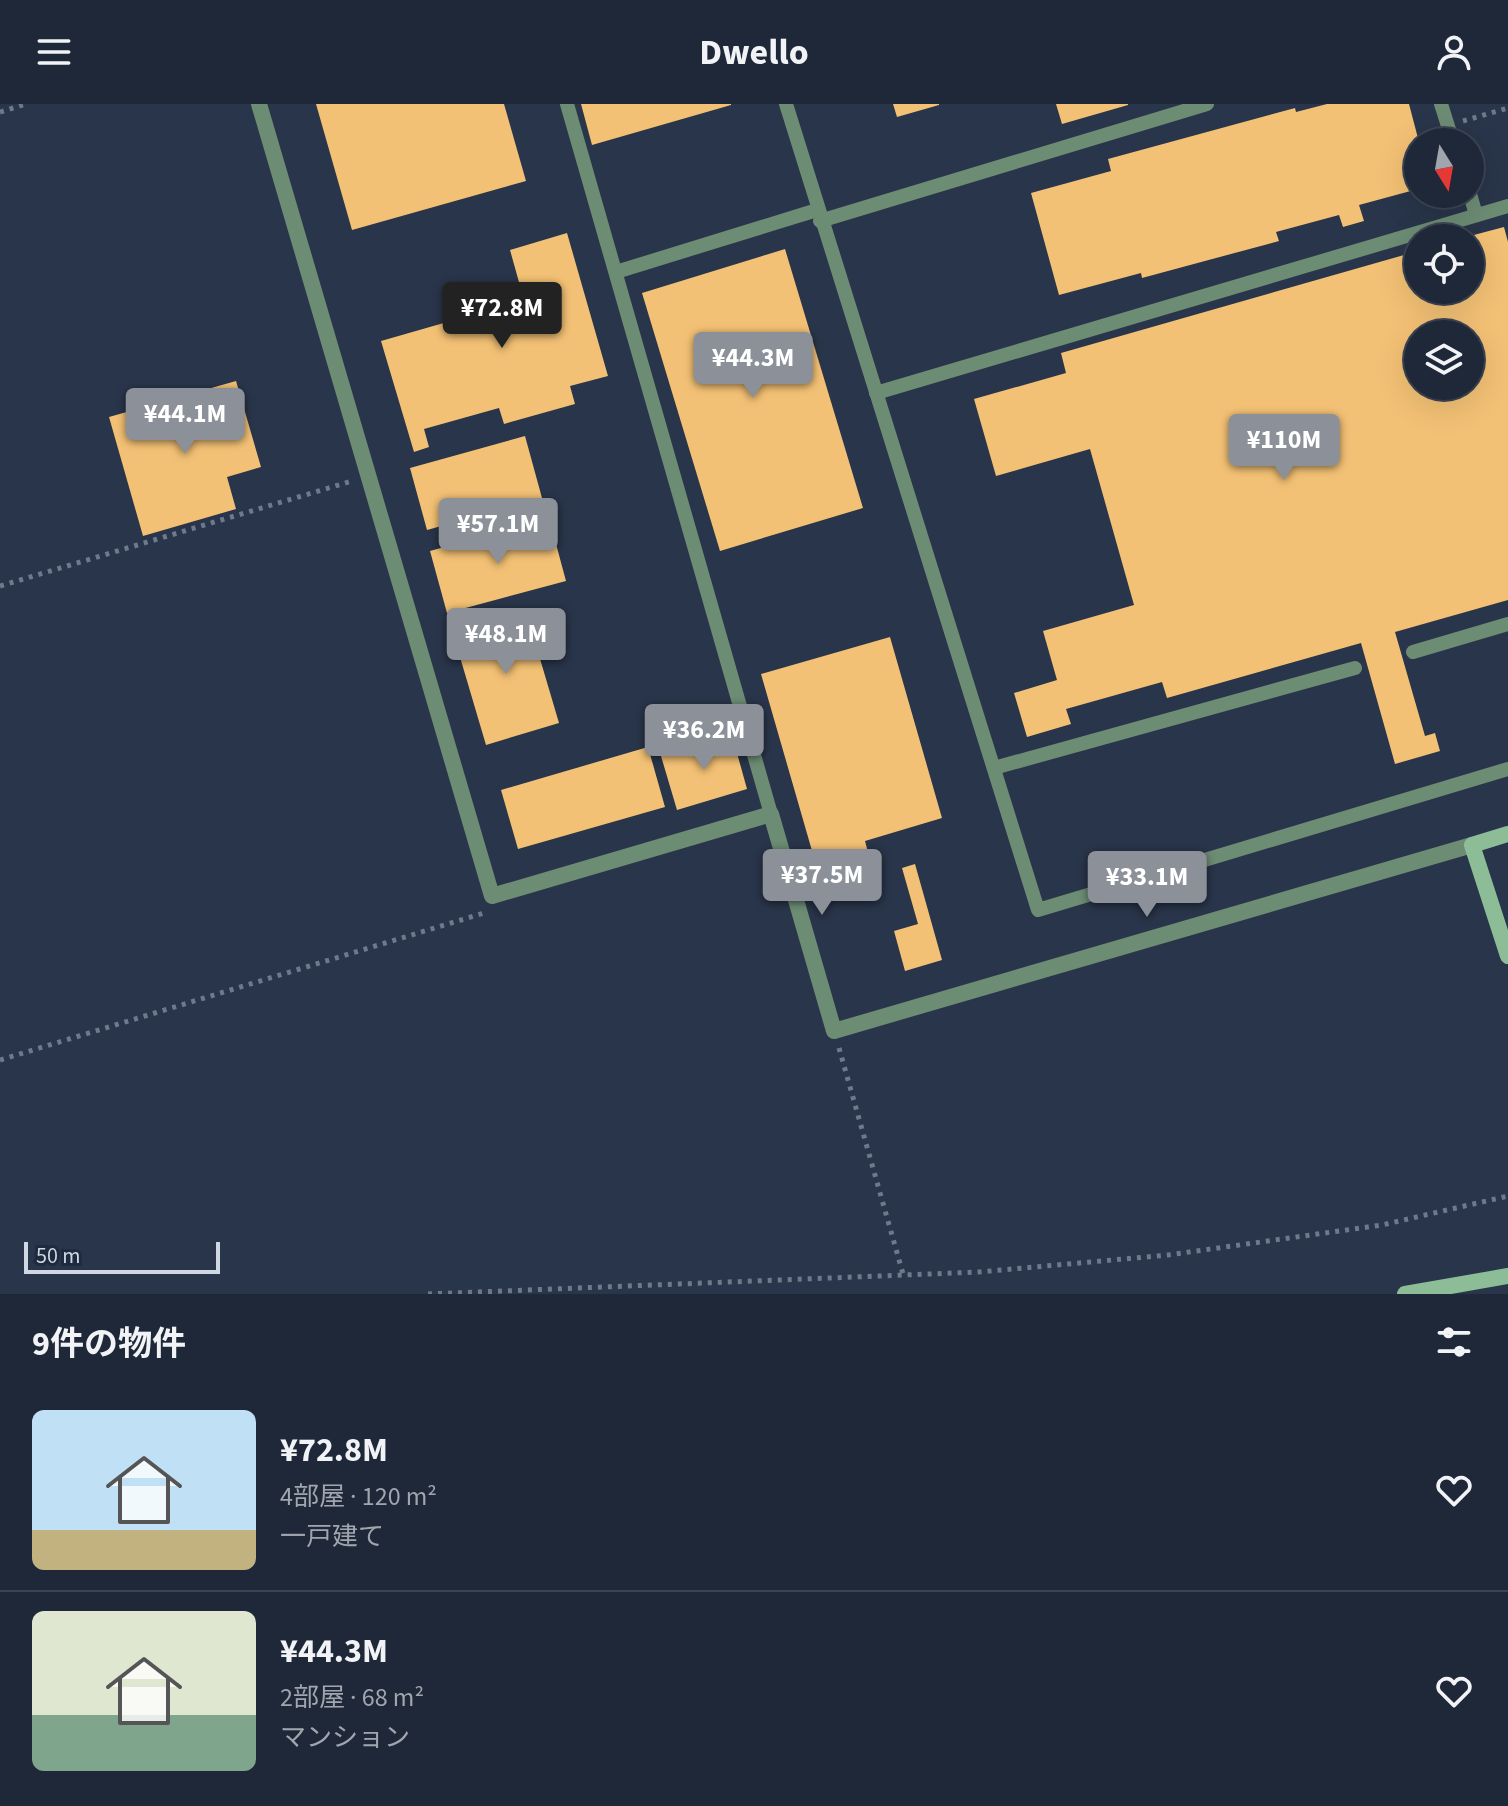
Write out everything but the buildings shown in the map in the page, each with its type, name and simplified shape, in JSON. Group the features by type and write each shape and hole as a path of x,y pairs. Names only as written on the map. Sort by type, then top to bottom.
{"street":[{"path":"259,104 492,896 771,814 834,1031 1508,834"},
{"path":"1472,845 1508,956"},
{"path":"1405,1294 1508,1276"}],"lane":[{"path":"567,104 771,814"},
{"path":"786,104 1038,910 1508,769"},
{"path":"616,272 1207,104"},
{"path":"1441,104 1449,128"},
{"path":"876,393 1508,206"},
{"path":"1474,208 1476,215"},
{"path":"1413,652 1508,624"},
{"path":"994,768 1355,668"}],"path":[{"path":"0,112 26,104"},
{"path":"1448,125 1508,108"},
{"path":"0,586 367,477"},
{"path":"0,1060 483,916 492,896"},
{"path":"834,1031 903,1274"},
{"path":"428,1294 979,1272 1168,1255 1382,1225 1508,1196"}]}
